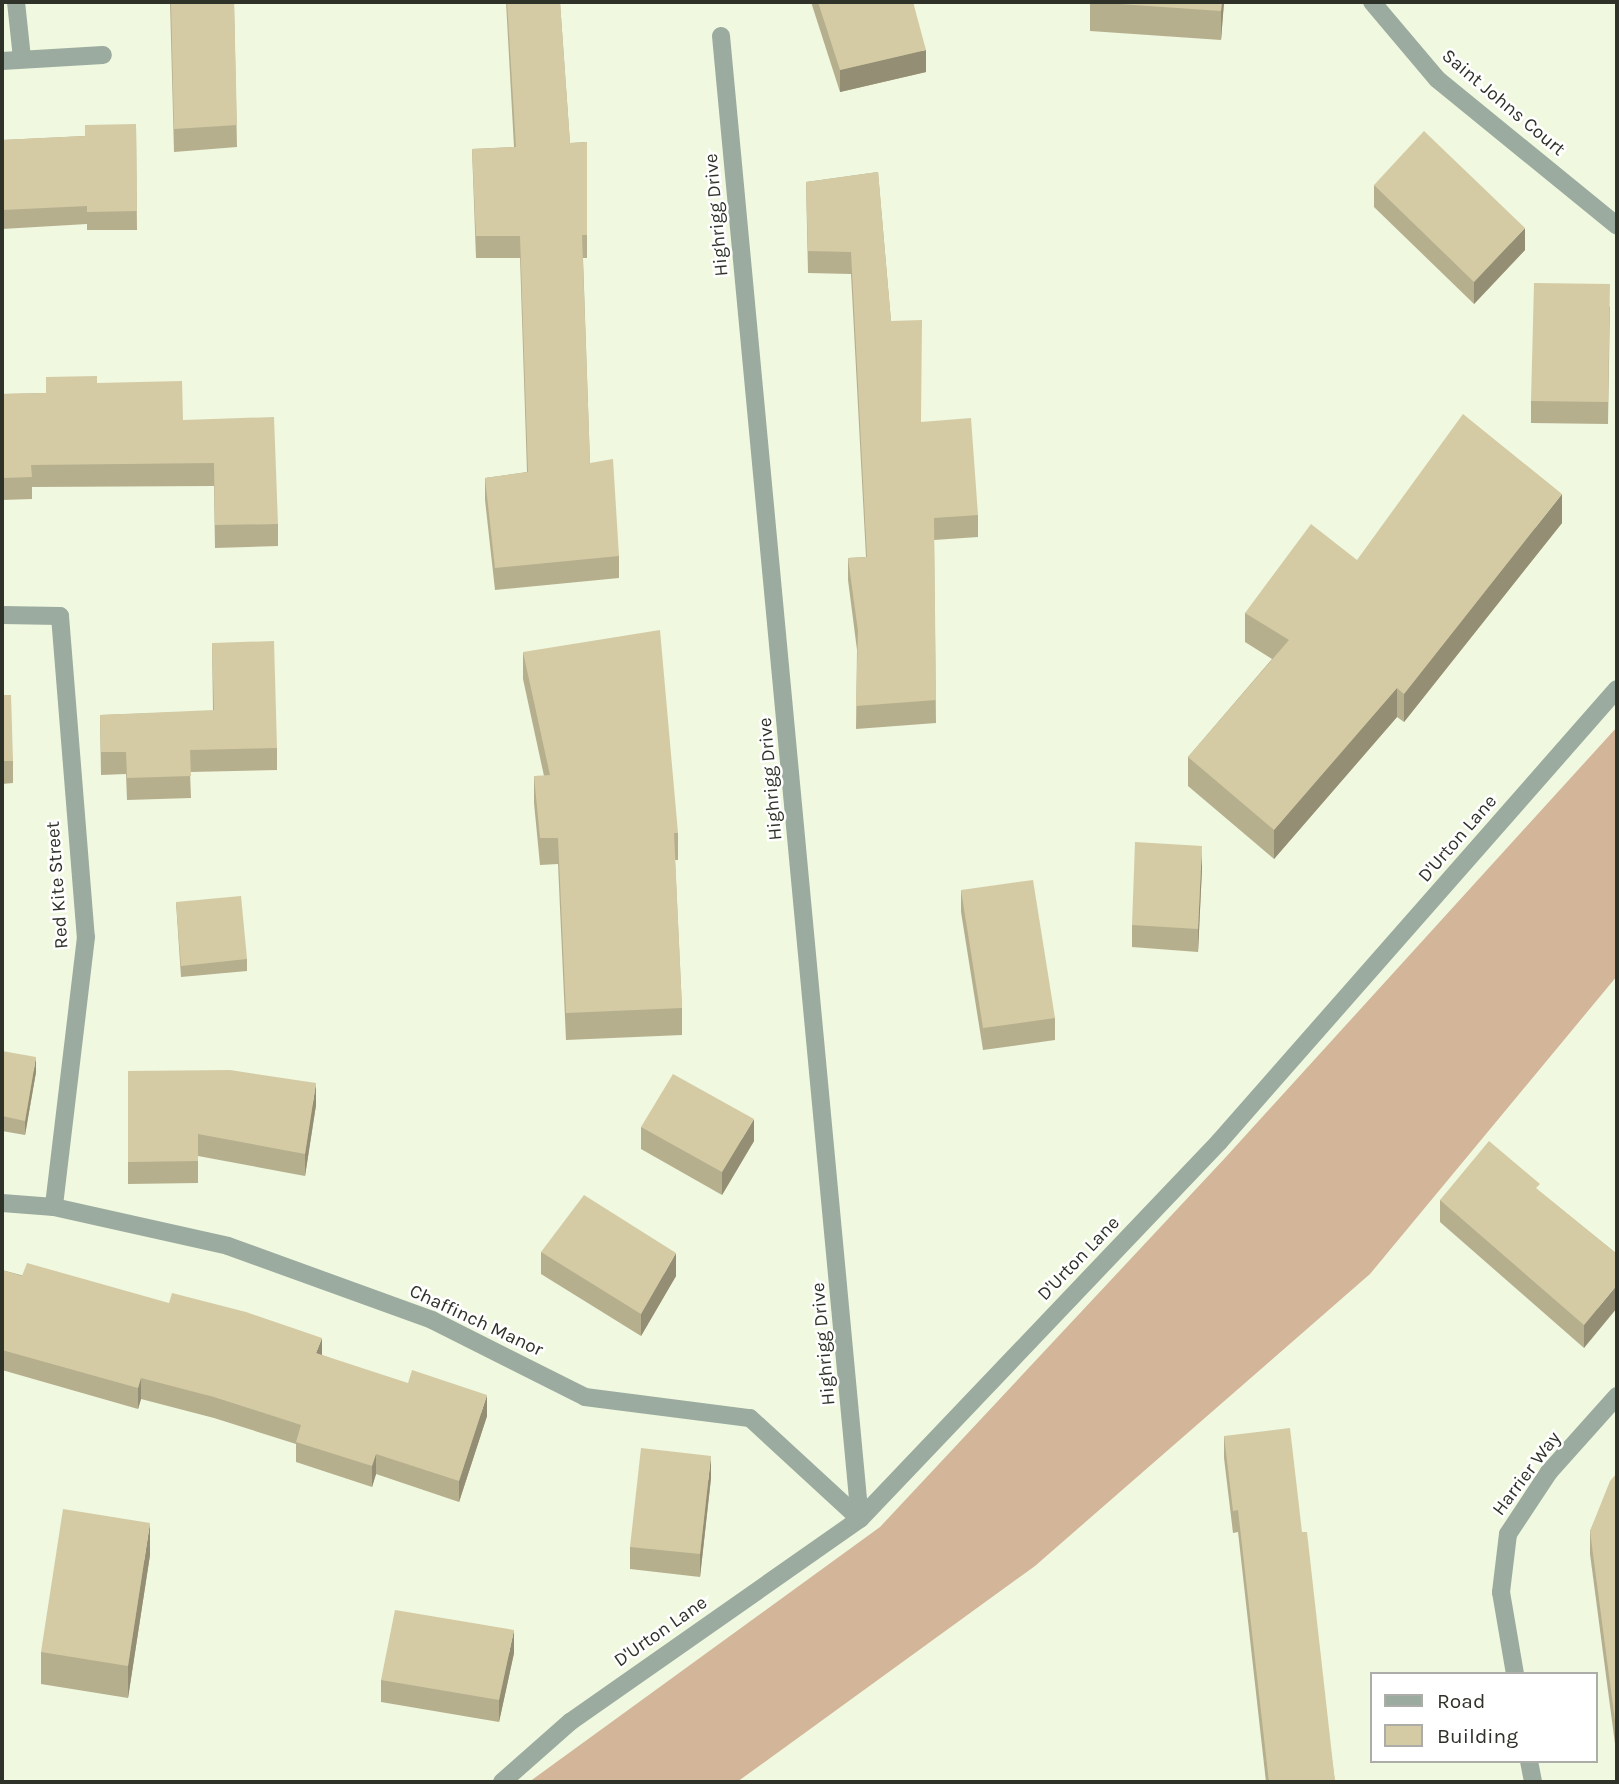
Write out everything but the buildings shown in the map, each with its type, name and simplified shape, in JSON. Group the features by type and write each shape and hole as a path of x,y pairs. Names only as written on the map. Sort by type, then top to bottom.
{"street":[{"path":"16,2 22,58"},
{"name":"Saint Johns Court","path":"1373,2 1437,79 1617,226"},
{"name":"Highrigg Drive","path":"721,36 860,1519"},
{"path":"2,61 103,55"},
{"name":"Red Kite Street","path":"2,615 60,616 86,937 54,1208"},
{"name":"D'Urton Lane","path":"502,1782 570,1722 860,1519 1219,1142 1617,689"},
{"name":"Chaffinch Manor","path":"2,1203 54,1208 229,1246 432,1320 585,1397 750,1418 860,1519"},
{"name":"Harrier Way","path":"1515,1672 1501,1592 1508,1534 1549,1472 1617,1396"},
{"path":"1529,1763 1532,1782"}],"shaded area":[{"path":"1617,727 1617,976 1370,1274 1035,1566 737,1782 529,1782 880,1527 1225,1158"}]}
